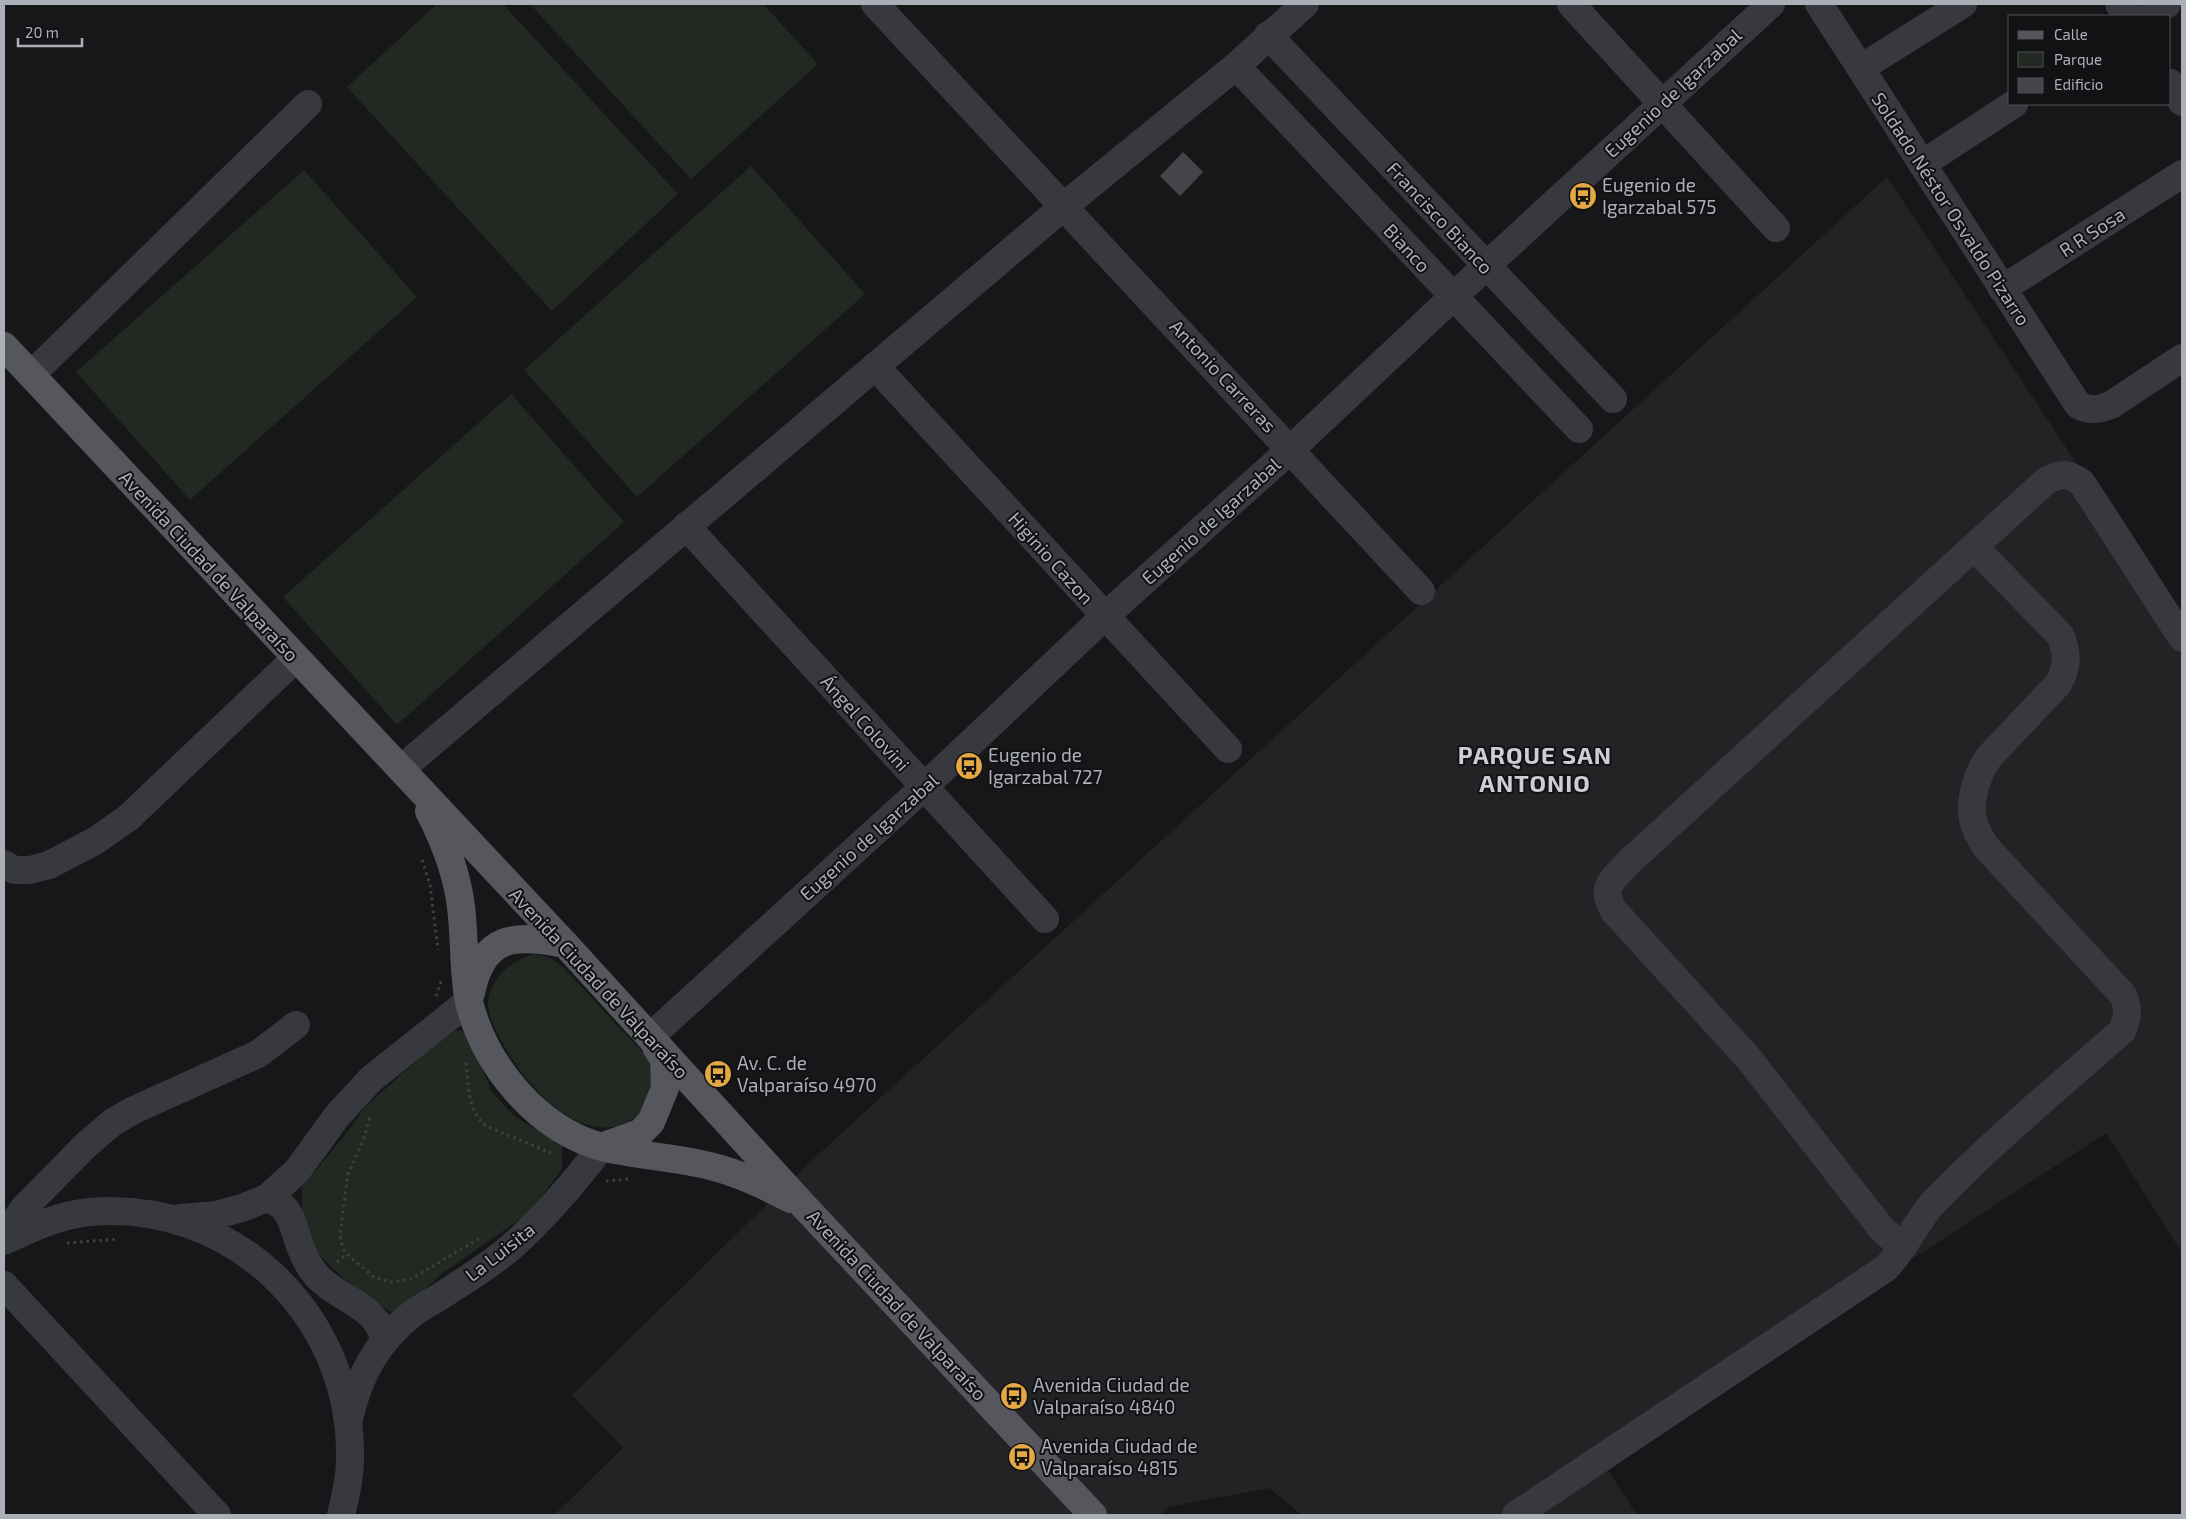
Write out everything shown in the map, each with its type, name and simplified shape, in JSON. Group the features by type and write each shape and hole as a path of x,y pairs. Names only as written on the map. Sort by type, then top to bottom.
{"main road":[{"name":"Avenida Ciudad de Valparaíso","path":"6,352 31,375 565,944 802,1204 1093,1515"},
{"name":"Avenida Ciudad de Valparaíso","path":"408,777 443,838 456,878 461,908 469,1001 492,1058 518,1093 542,1116 567,1131 602,1146 711,1166 750,1179 802,1204"},
{"path":"469,1001 478,966 492,950 509,940 536,940 565,944"},
{"path":"602,1146 640,1133 651,1122 658,1108 665,1088 664,1060 650,1037"}],"street":[{"name":"Antonio Carreras","path":"875,4 1422,591"},
{"path":"408,777 686,526 1063,207 1236,66 1304,4"},
{"path":"1571,4 1776,228"},
{"name":"Eugenio de Igarzabal","path":"650,1037 924,788 1104,617 1291,449 1770,4"},
{"name":"Soldado Néstor Osvaldo Pizarro","path":"1820,4 2078,405 2086,409 2100,409 2111,405 2182,358"},
{"path":"1861,68 1963,4"},
{"path":"2119,4 2126,15"},
{"path":"2149,15 2167,4"},
{"name":"Francisco Bianco","path":"1268,35 1613,399"},
{"name":"Bianco","path":"1236,66 1579,430"},
{"path":"2171,85 2182,102"},
{"path":"31,375 308,104"},
{"path":"1922,164 2012,105"},
{"name":"R R Sosa","path":"2002,289 2182,174"},
{"name":"Higinio Cazon","path":"875,366 1104,617 1228,749"},
{"path":"1904,1245 1895,1241 1881,1228 1750,1059 1614,911 1607,901 1606,892 1613,879 1630,862 2048,480 2058,475 2072,475 2082,483 2182,638"},
{"name":"Ángel Colovini","path":"686,526 1045,919"},
{"path":"1516,1515 1886,1268 1898,1256 1931,1206 1972,1164 2122,1031 2128,1018 2128,1007 2123,995 1985,846 1975,827 1972,807 1976,781 1982,767 1988,757 2058,684 2067,661 2065,645 2060,635 1974,547"},
{"path":"4,864 14,870 30,870 49,865 95,841 128,818 296,658"},
{"name":"La Luisita","path":"167,1219 216,1215 242,1208 266,1198 297,1171 337,1116 371,1079 469,1001"},
{"path":"4,1235 25,1207 86,1145 113,1122 134,1110 258,1054 296,1025"},
{"name":"La Luisita","path":"348,1425 355,1392 377,1350 413,1313 490,1242 538,1221 582,1172 602,1146"},
{"path":"266,1198 285,1208 307,1263 318,1277 328,1286 370,1314 383,1332 377,1350 359,1365 348,1365 330,1353"},
{"path":"242,1208 236,1216 235,1227 237,1240 243,1252"},
{"name":"La Luisita","path":"4,1241 30,1228 58,1218 88,1212 144,1213 196,1227 221,1238 271,1272 290,1290 304,1309 330,1353 336,1371 348,1425 350,1452 348,1484 341,1515"},
{"path":"4,1285 217,1515"}],"path":[{"path":"420,852 430,885 438,953"},
{"path":"435,999 441,982 440,972"},
{"path":"466,1058 472,1111 486,1126 570,1162 598,1185 606,1180 634,1179"},
{"path":"372,1111 363,1141 348,1174 340,1235 347,1254 374,1277 391,1282 411,1279 490,1242"},
{"path":"60,1244 127,1238"}],"shaded area":[{"path":"1887,177 2182,619 2182,1253 2106,1133 1602,1461 1637,1515 1302,1515 1269,1488 1168,1507 1160,1515 554,1515 623,1448 572,1395 808,1164"}],"green space":[{"path":"437,4 503,4 678,194 552,311 347,87"},
{"path":"530,4 763,4 818,64 691,179"},
{"path":"751,166 865,294 637,497 524,370"},
{"path":"304,170 417,297 190,500 76,372"},
{"path":"511,394 624,522 397,725 283,597"},
{"path":"534,954 548,957 561,965 645,1055 654,1083 651,1098 643,1111 623,1124 604,1128 584,1124 565,1114 531,1084 517,1066 499,1036 492,1022 488,1007 490,992 502,972 514,963"},
{"path":"456,1030 466,1032 492,1092 514,1116 562,1145 562,1169 530,1212 443,1273 398,1313 390,1312 343,1278 314,1250 302,1224 302,1187 350,1129 365,1107 429,1050"}],"building":[{"path":"1183,152 1203,172 1180,196 1160,176"}],"place":[{"name":"Eugenio de Igarzabal 575","path":"1583,196"},
{"name":"Eugenio de Igarzabal 727","path":"969,766"},
{"name":"Av. C. de Valparaíso 4970","path":"718,1074"},
{"name":"Avenida Ciudad de Valparaíso 4840","path":"1014,1396"},
{"name":"Avenida Ciudad de Valparaíso 4815","path":"1022,1457"}],"district":[{"name":"PARQUE SAN ANTONIO","path":"1535,770"}]}
